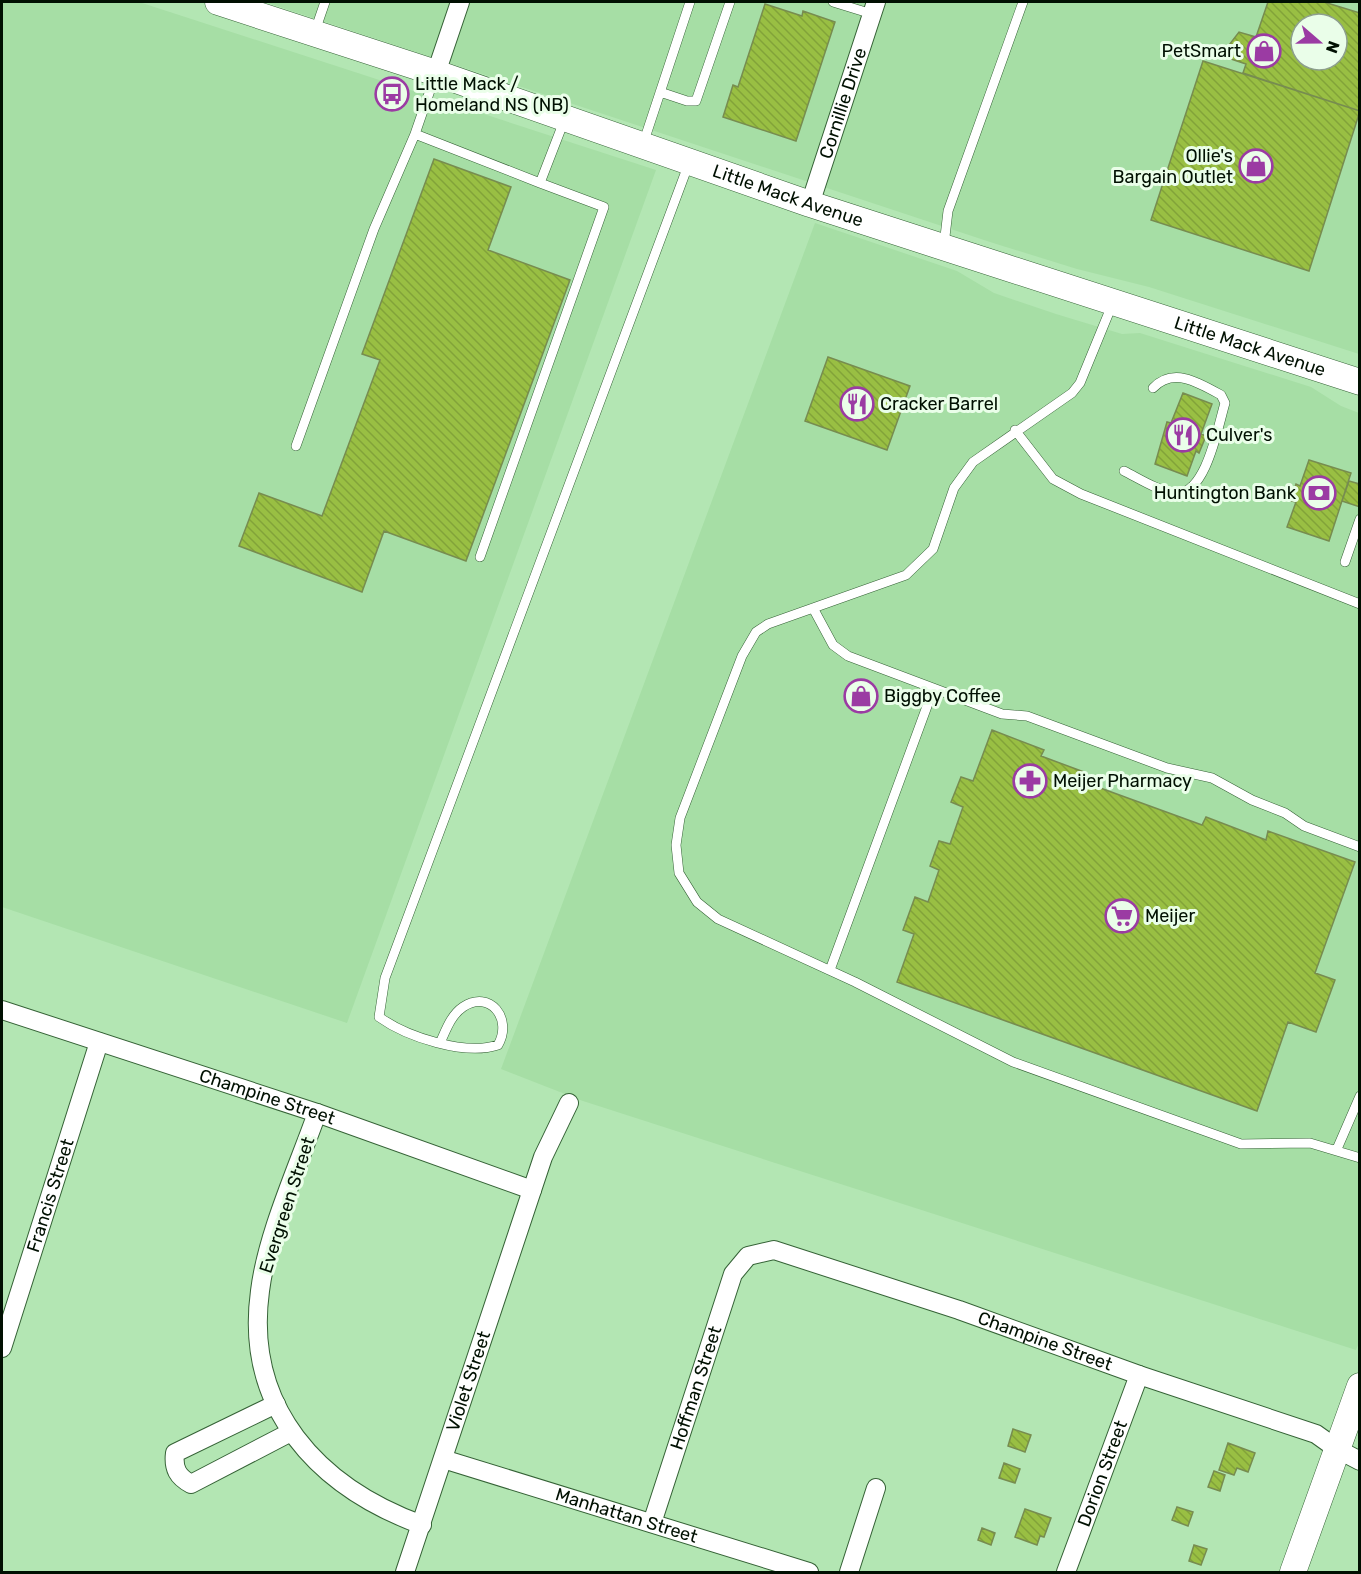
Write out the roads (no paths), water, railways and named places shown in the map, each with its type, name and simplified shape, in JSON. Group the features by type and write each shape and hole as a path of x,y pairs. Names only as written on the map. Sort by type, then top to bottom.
{"main road":[{"name":"Little Mack Avenue","path":"218,2 436,73 810,204 1359,382"},
{"path":"1293,1572 1359,1386"}],"street":[{"path":"436,73 460,2"},
{"name":"Cornillie Drive","path":"810,204 874,8"},
{"name":"Champine Street","path":"2,1010 317,1113 532,1190"},
{"name":"Francis Street","path":"2,1348 99,1042"},
{"name":"Violet Street","path":"405,1572 543,1157 569,1103"},
{"name":"Evergreen Street","path":"317,1113 271,1245 260,1290 258,1325 262,1359 276,1404 291,1432 324,1471 392,1514 422,1525"},
{"name":"Champine Street","path":"748,1256 759,1252 782,1251 1316,1434 1359,1461"},
{"name":"Hoffman Street","path":"652,1522 733,1274 748,1256"},
{"name":"Dorion Street","path":"1066,1572 1139,1375"},
{"path":"276,1404 175,1453 174,1466 181,1478 192,1484 291,1432"},
{"name":"Manhattan Street","path":"443,1459 809,1572"},
{"path":"849,1572 876,1488"}],"lane":[{"path":"314,33 325,2"},
{"path":"642,147 690,2"},
{"path":"660,93 687,101 696,101 730,2"},
{"path":"833,2 874,8"},
{"path":"944,247 948,211 1023,2"},
{"path":"296,446 374,229 415,134 436,73"},
{"path":"540,183 565,118"},
{"path":"415,134 604,207 480,557"},
{"path":"440,1042 450,1021 464,1006 481,1002 496,1008 504,1021 503,1036 498,1045 483,1050 440,1042 393,1027 379,1017 385,978 689,163"},
{"path":"1112,303 1080,383 1072,393 1015,430 973,462 954,488 933,549 921,562 906,575 768,624 756,632 742,656 680,818 676,845 680,873 697,902 718,919 830,969 1013,1062 1241,1144 1310,1143 1337,1149 1359,1158"},
{"path":"1124,471 1163,490 1179,493 1192,488 1204,472 1225,403 1221,395 1173,375 1162,378 1153,388"},
{"path":"1015,430 1053,479 1081,494 1359,604"},
{"path":"1345,562 1359,519"},
{"path":"813,608 833,645 849,656 933,690 1002,714 1027,716 1167,768 1212,778 1252,800 1285,813 1304,826 1359,847"},
{"path":"830,969 933,690"},
{"path":"1337,1149 1359,1096"}],"place":[{"name":"PetSmart","path":"1264,51"},
{"name":"Little Mack / Homeland NS (NB)","path":"392,94"},
{"name":"Ollie's Bargain Outlet","path":"1256,166"},
{"name":"Cracker Barrel","path":"857,404"},
{"name":"Culver's","path":"1183,435"},
{"name":"Huntington Bank","path":"1319,493"},
{"name":"Biggby Coffee","path":"861,696"},
{"name":"Meijer Pharmacy","path":"1030,781"},
{"name":"Meijer","path":"1122,916"}]}
